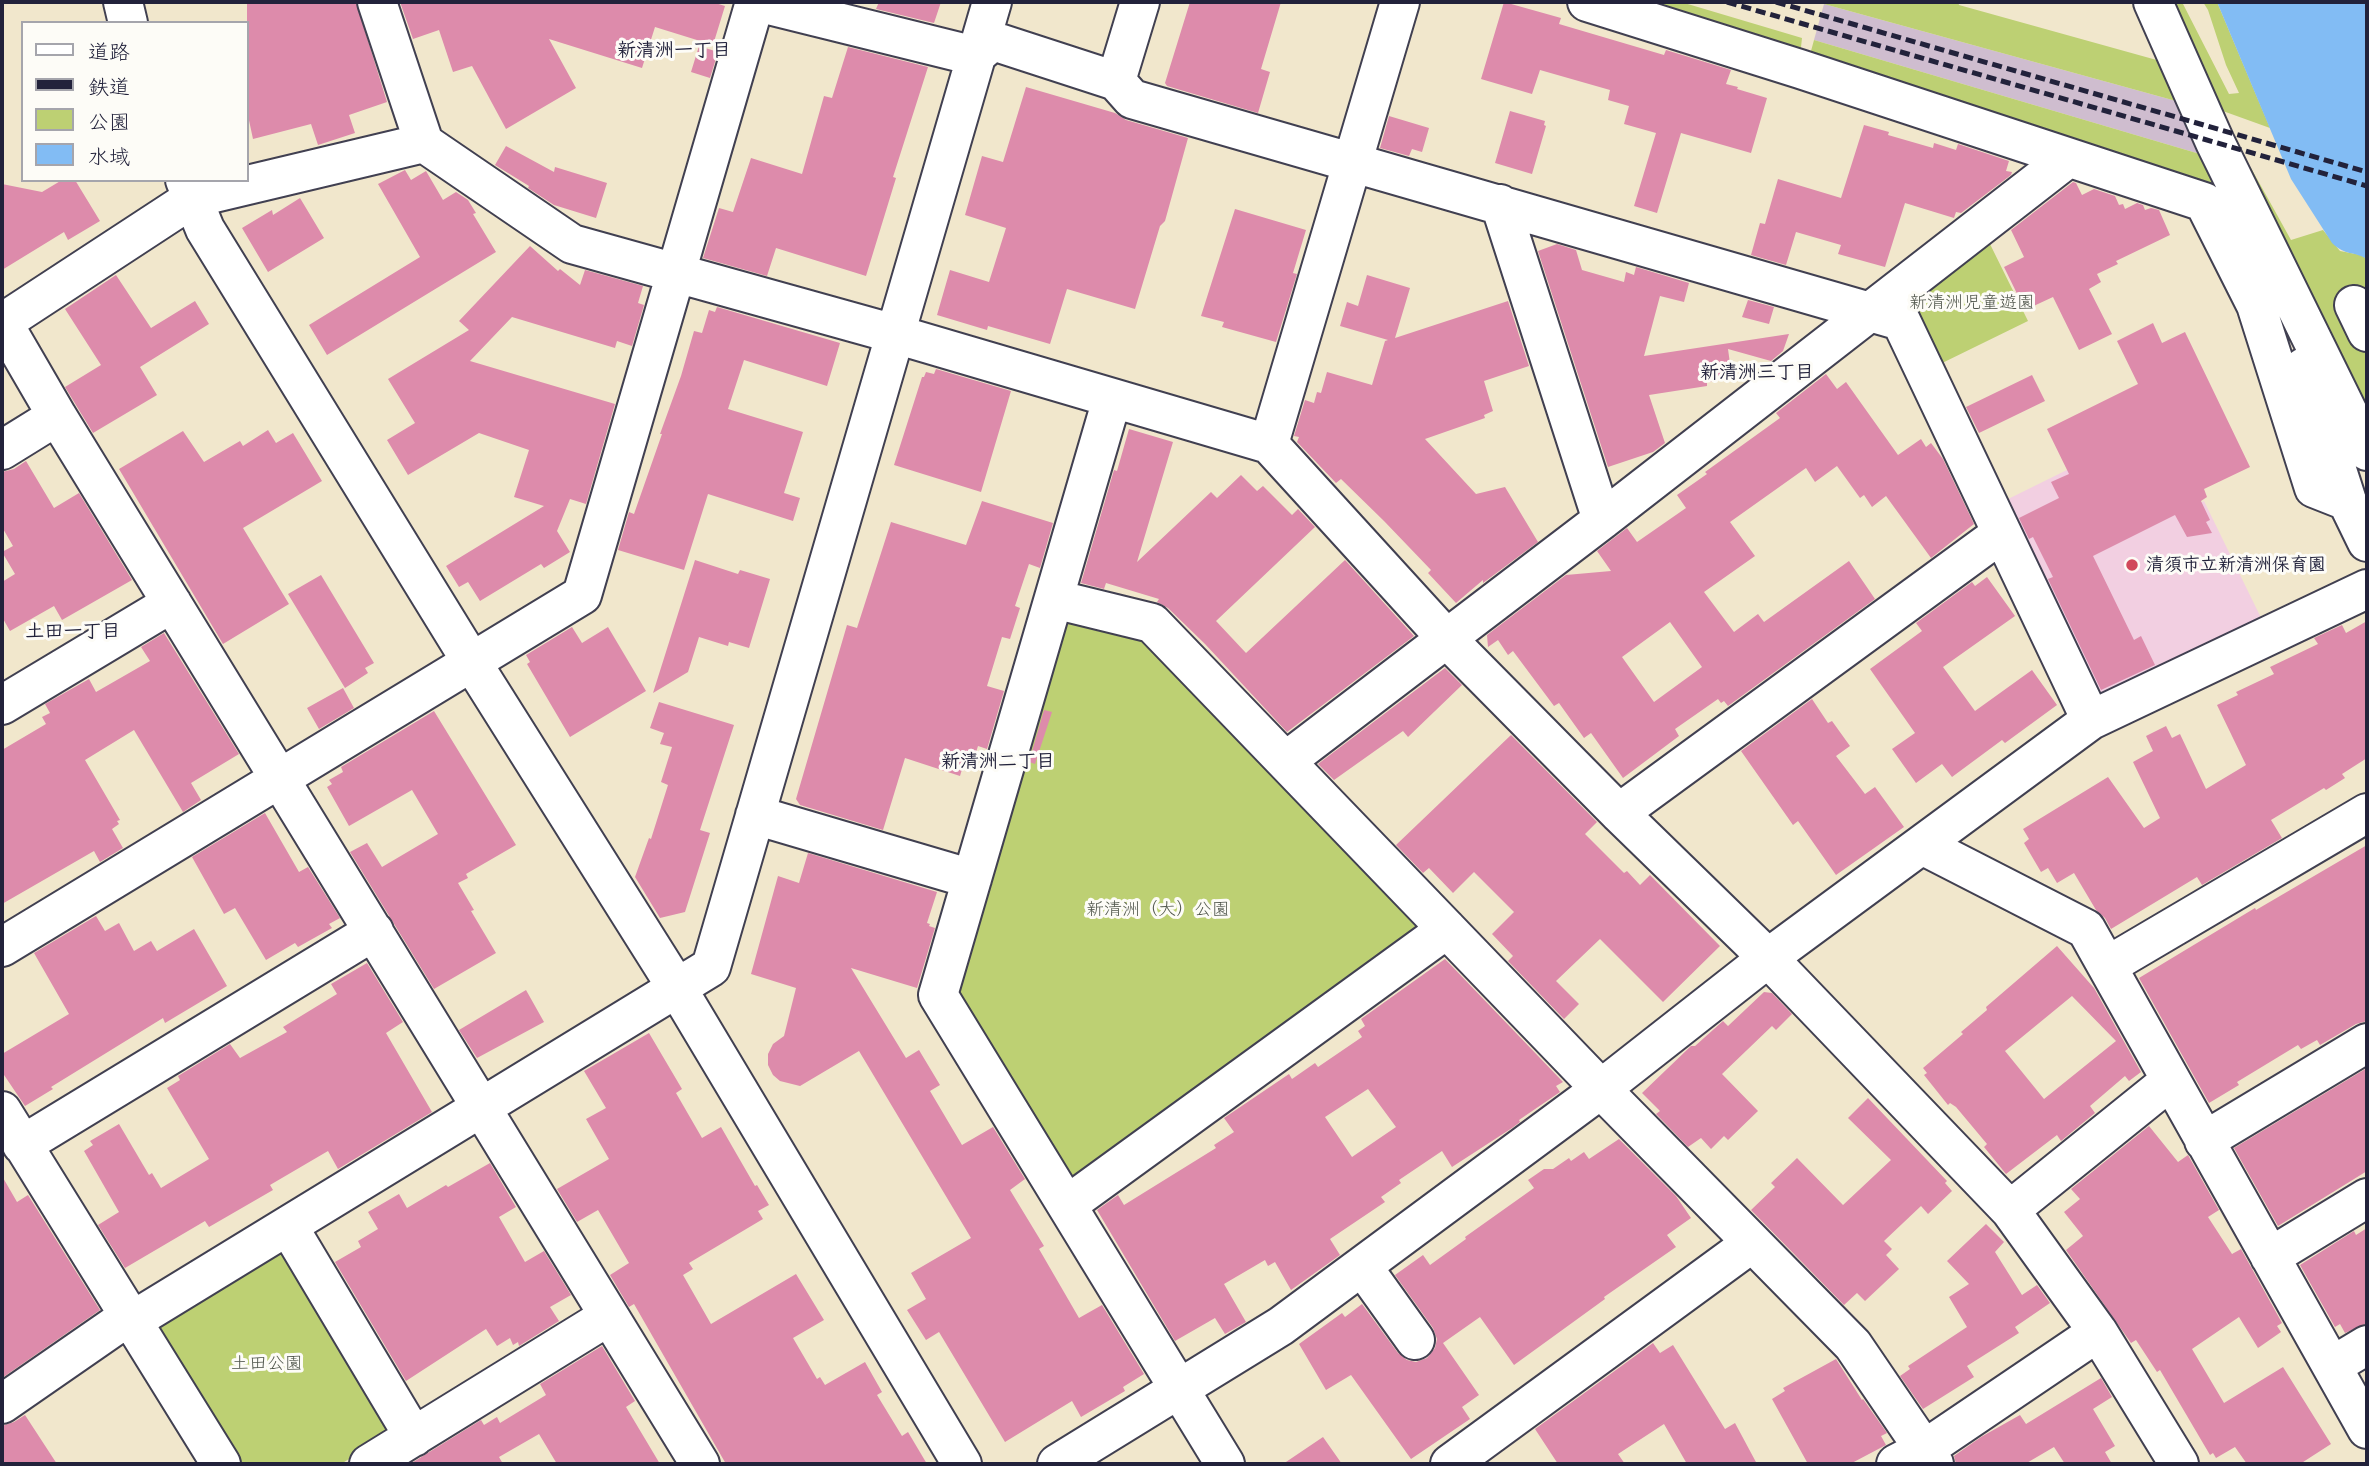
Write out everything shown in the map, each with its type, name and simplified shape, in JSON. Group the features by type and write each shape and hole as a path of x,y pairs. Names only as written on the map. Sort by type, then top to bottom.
{"street":[{"path":"122,2 127,21"},
{"path":"377,2 424,143 572,244 895,334 1269,444 1447,639 1619,813 1768,958 2010,1210 2098,1332 2179,1464"},
{"path":"2,947 582,595 756,2 975,56"},
{"path":"2,1404 130,1318 288,1226 711,967 992,2"},
{"path":"1116,81 1140,2"},
{"path":"1269,444 1400,2"},
{"path":"1587,2 2204,202 2256,304 2314,488 2347,500"},
{"path":"2153,2 2215,142 2367,451"},
{"path":"975,56 993,41 1116,81 1132,99 1901,321 2091,720"},
{"path":"248,177 424,143"},
{"path":"1286,761 1602,520 2068,158"},
{"path":"225,182 189,189 2,323 700,1464"},
{"path":"189,189 205,229 471,661 677,988 962,1464"},
{"path":"1500,204 1602,520"},
{"path":"2297,305 2298,347 2347,500 2367,542"},
{"path":"1112,399 938,995 1225,1464"},
{"path":"2,450 57,416"},
{"path":"1619,813 2002,533"},
{"path":"1057,1464 1281,1326 1601,1089 1768,958 2091,720 2367,589"},
{"path":"1054,598 1152,623 1601,1089 1853,1345 1918,1459 2098,1332"},
{"path":"2,705 172,603"},
{"path":"2107,966 2367,813"},
{"path":"755,815 972,879"},
{"path":"1922,845 2086,929 2367,1429"},
{"path":"1067,1205 1447,929"},
{"path":"22,1144 374,931"},
{"path":"2204,1141 2367,1043"},
{"path":"2010,1210 2170,1081"},
{"path":"2,1111 221,1464"},
{"path":"2270,1257 2367,1198"},
{"path":"288,1226 414,1437"},
{"path":"1450,1464 1752,1243"},
{"path":"1362,1266 1415,1340"},
{"path":"369,1464 609,1316"},
{"path":"2332,1366 2367,1345"}],"shaded area":[{"path":"1824,4 2187,104 2210,157 1814,40"},
{"name":"清須市立新清洲保育園","path":"2154,427 2197,504 2204,501 2265,626 2107,701 2091,696 1998,504"}],"green space":[{"path":"1633,2 1681,2 1802,38 1801,47 1793,54"},
{"path":"1958,2 1959,5 2171,64 2187,104 1824,4"},
{"path":"2162,2 2182,2 2229,94 2239,93 2203,2 2217,2 2270,128 2209,106"},
{"path":"1814,40 2210,157 2257,249 2216,195 1817,63 1811,51"},
{"path":"2233,162 2251,168 2291,240 2323,230 2340,251 2361,255 2367,259 2367,423"},
{"name":"新清洲児童遊園","path":"1988,240 2028,321 1932,368 1906,309 1913,295"},
{"name":"新清洲（大）公園","path":"1069,620 1141,639 1419,923 1417,935 1067,1183 953,995 1058,628"},
{"name":"土田公園","path":"282,1252 392,1421 389,1434 341,1464 240,1464 161,1338 160,1327"}],"water":[{"path":"2217,2 2367,2 2367,259 2341,250 2332,243 2291,179"}],"building":[{"path":"247,2 356,2 387,102 349,115 355,133 318,145 311,124 253,139 248,116"},
{"path":"400,2 712,2 725,6 713,45 655,27 642,68 549,39 576,88 506,129 472,66 453,72 439,30 413,39"},
{"path":"879,2 941,2 934,23 876,9"},
{"path":"1190,2 1281,2 1261,69 1270,72 1258,113 1167,86 1165,83"},
{"path":"1504,2 1561,18 1559,24 1664,55 1666,50 1731,70 1726,84 1767,98 1751,153 1681,133 1657,213 1634,206 1656,133 1624,124 1629,106 1608,100 1610,90 1540,70 1532,94 1481,79"},
{"path":"699,46 718,52 710,78 691,72"},
{"path":"848,47 928,67 893,177 896,178 866,276 776,248 767,276 703,258 719,208 733,212 751,158 802,174 824,96 832,98"},
{"path":"1026,87 1188,138 1165,221 1160,226 1135,309 1067,289 1050,344 988,326 987,330 937,315 950,270 989,282 1006,228 965,215 982,156 1003,162"},
{"path":"1510,111 1545,121 1546,126 1532,174 1495,163"},
{"path":"1389,116 1429,128 1422,152 1412,149 1409,156 1380,148"},
{"path":"1864,125 1933,148 1934,143 1956,150 1958,144 2009,161 2006,171 2012,172 1961,213 1956,212 1954,218 1905,203 1885,267 1838,254 1841,245 1796,232 1786,265 1751,255 1760,223 1765,224 1778,179 1841,198"},
{"path":"506,146 554,172 555,167 607,183 596,218 554,205 495,165"},
{"path":"405,170 411,180 426,171 443,200 456,192 468,200 476,213 473,214 496,252 327,355 309,325 420,257 378,184"},
{"path":"59,182 76,182 100,221 68,240 64,232 2,270 2,184 42,192"},
{"path":"2073,182 2082,195 2094,189 2115,196 2119,205 2123,204 2125,209 2137,203 2143,205 2145,210 2159,210 2170,235 2116,261 2118,264 2097,274 2101,282 2089,289 2112,334 2079,350 2053,297 2025,310 2004,267 2024,257 2011,230"},
{"path":"300,198 324,238 268,272 242,228 272,210 273,215"},
{"path":"1235,209 1306,230 1293,273 1297,274 1276,342 1222,327 1224,322 1201,316"},
{"path":"1557,244 1576,250 1582,270 1624,282 1626,272 1634,275 1636,267 1689,283 1684,302 1660,296 1644,356 1789,334 1783,351 1771,361 1728,349 1732,378 1707,382 1707,386 1649,395 1665,443 1653,452 1608,467 1538,251"},
{"path":"530,246 558,271 560,269 580,285 585,270 643,286 638,303 644,305 632,346 617,341 615,348 512,317 470,361 615,404 586,504 570,499 557,531 570,552 544,568 541,564 480,601 468,582 459,587 446,566 544,506 514,497 529,450 479,433 408,475 387,440 415,423 388,379 469,330 459,321"},
{"path":"116,275 151,328 195,301 209,324 140,367 157,395 93,433 65,387 101,365 65,309"},
{"path":"1367,275 1410,288 1395,338 1508,301 1529,366 1484,381 1493,411 1484,415 1485,418 1425,439 1476,494 1505,487 1538,542 1483,583 1483,580 1456,603 1428,573 1431,570 1384,521 1341,479 1336,483 1297,442 1299,437 1294,436 1305,400 1314,403 1317,392 1321,393 1327,372 1372,385 1385,341 1388,340 1340,326 1347,302 1358,306"},
{"path":"1748,300 1774,307 1769,324 1742,317"},
{"path":"717,307 840,343 827,386 744,360 728,409 803,432 784,493 800,498 793,521 708,494 684,570 618,550 629,512 634,514 662,434 694,331 702,333 709,310 715,312"},
{"path":"2153,323 2162,343 2185,332 2250,467 2204,489 2207,497 2201,501 2210,520 2206,522 2212,533 2187,537 2175,515 2093,556 2134,640 2141,636 2155,665 2101,690 2048,579 2053,577 2033,537 2029,539 2019,518 2059,498 2051,482 2069,474 2047,429 2138,384 2117,341"},
{"path":"936,369 1011,391 981,492 894,465 922,377 926,372 934,374"},
{"path":"1826,374 1837,389 1846,382 1898,455 1921,439 1926,447 1931,443 1943,459 1974,524 1931,558 1886,496 1872,507 1864,495 1860,498 1837,466 1815,482 1806,468 1730,522 1755,556 1704,592 1734,632 1758,614 1764,622 1849,561 1875,599 1728,706 1718,699 1675,729 1679,736 1623,778 1591,733 1584,738 1559,703 1554,706 1513,651 1508,655 1498,640 1488,647 1487,635 1566,575 1611,571 1597,551 1627,528 1637,542 1686,508 1677,495 1780,418 1776,413","holes":["1670,622 1702,667 1654,702 1622,657"]},
{"path":"2032,375 2045,401 1979,433 1966,407"},
{"path":"1129,429 1173,442 1137,562 1211,492 1217,498 1241,475 1257,491 1263,486 1292,515 1298,509 1315,527 1216,621 1246,653 1345,560 1414,636 1287,732 1205,644 1168,608 1157,602 1159,599 1106,583 1104,589 1081,583 1114,470 1117,471"},
{"path":"268,430 276,443 293,433 322,481 243,528 289,604 223,644 119,469 183,431 204,462 240,441 243,446"},
{"path":"26,461 54,508 79,493 132,580 62,620 54,606 10,631 2,617 2,582 15,574 2,552 13,546 2,527 2,472 14,469"},
{"path":"982,501 1053,523 1040,568 1029,564 1015,606 1020,608 1010,639 1002,637 987,686 1004,691 987,749 978,746 971,768 963,766 960,776 905,758 883,830 800,805 796,799 847,625 857,628 891,522 966,545"},
{"path":"695,560 738,574 740,570 770,579 749,648 729,642 728,646 699,637 688,672 653,693"},
{"path":"321,575 374,663 365,668 368,673 345,688 288,594"},
{"path":"1987,577 2015,616 1943,667 1975,711 2032,670 2057,705 2005,743 2002,740 1952,777 1942,764 1916,783 1892,749 1915,733 1870,669 1922,631 1916,623 1972,582 1975,586"},
{"path":"2367,621 2367,758 2342,774 2345,778 2271,820 2282,838 2202,885 2197,877 2111,929 2074,873 2057,883 2048,868 2041,872 2024,843 2029,839 2023,829 2108,777 2144,828 2160,818 2133,762 2153,751 2146,736 2166,726 2172,738 2180,734 2206,789 2246,765 2217,705 2238,695 2236,692 2274,674 2270,667 2318,644 2314,638 2342,625 2346,633"},
{"path":"572,627 582,643 608,627 646,691 570,737 527,664 530,662 526,655"},
{"path":"164,633 239,754 191,783 201,800 183,812 134,730 85,760 120,820 112,829 123,848 100,862 94,851 2,904 2,750 46,724 42,717 50,713 45,704 89,679 96,692 150,661 141,647"},
{"path":"1445,668 1462,685 1408,737 1403,731 1334,780 1318,764"},
{"path":"343,688 354,708 319,729 307,708"},
{"path":"1812,699 1828,723 1832,721 1850,746 1836,756 1865,794 1875,787 1904,827 1836,875 1798,821 1793,825 1741,751"},
{"path":"659,702 734,725 700,830 710,833 685,912 660,918 635,877 649,838 651,839 668,785 661,782 672,747 660,744 664,733 650,728"},
{"path":"1044,710 1052,712 1035,764 1029,762"},
{"path":"434,711 516,845 466,874 468,878 458,883 496,953 434,989 350,852 367,843 382,867 438,834 412,790 349,826 327,787 332,784 329,780 343,772 341,767"},
{"path":"1511,735 1597,822 1585,834 1640,885 1650,875 1720,946 1663,1002 1600,939 1556,981 1579,1004 1564,1019 1508,961 1513,956 1492,934 1514,912 1474,872 1453,893 1429,868 1423,873 1396,845"},
{"path":"265,813 299,872 308,867 340,918 329,924 332,928 298,947 295,943 266,960 235,908 224,914 192,857"},
{"path":"2367,845 2367,1021 2356,1024 2320,1045 2317,1040 2301,1049 2298,1045 2237,1082 2239,1085 2209,1103 2139,978"},
{"path":"808,853 937,892 927,923 935,928 917,988 851,968 906,1058 919,1050 940,1085 930,1091 962,1145 993,1127 1025,1179 1010,1190 1044,1246 1039,1249 1079,1318 1102,1305 1144,1374 1123,1387 1125,1391 1081,1417 1072,1401 1005,1442 939,1332 926,1340 907,1310 926,1299 911,1273 971,1238 859,1051 800,1086 780,1081 768,1065 768,1054 773,1044 784,1036 796,988 751,974 778,876 799,883"},
{"path":"96,916 105,931 119,923 134,951 151,941 157,951 194,929 227,986 165,1023 163,1018 25,1106 2,1072 2,1054 69,1014 34,953"},
{"path":"2057,946 2094,988 2141,1072 2129,1081 2125,1076 2090,1106 2095,1113 2061,1141 2057,1135 2006,1174 1984,1147 1987,1144 1956,1107 1950,1103 1948,1105 1924,1075 1927,1073 1923,1068 1963,1034 1961,1032 1987,1010 1986,1007","holes":["2072,996 2116,1041 2044,1099 2005,1051"]},
{"path":"1445,959 1563,1082 1556,1086 1560,1092 1519,1120 1512,1128 1452,1167 1442,1151 1399,1180 1401,1183 1381,1197 1385,1202 1330,1239 1340,1255 1291,1290 1275,1262 1268,1266 1265,1260 1224,1284 1246,1322 1225,1334 1215,1318 1175,1341 1097,1210 1118,1195 1124,1205 1216,1148 1214,1145 1234,1132 1224,1118 1289,1074 1292,1079 1315,1063 1318,1067 1362,1037 1358,1031 1365,1026 1361,1019","holes":["1368,1089 1396,1127 1352,1157 1325,1117"]},
{"path":"367,963 403,1022 386,1033 432,1112 338,1169 328,1151 270,1185 273,1190 209,1227 205,1221 125,1268 98,1225 119,1212 84,1151 93,1145 90,1141 119,1124 149,1175 152,1173 161,1188 209,1159 167,1088 180,1080 178,1076 230,1044 240,1058 287,1032 283,1027 337,994 331,984"},
{"path":"526,990 544,1022 477,1058 459,1030"},
{"path":"1764,992 1772,993 1792,1014 1776,1030 1772,1026 1722,1074 1758,1111 1728,1140 1724,1136 1711,1149 1701,1138 1688,1147 1656,1114 1660,1111 1642,1093 1691,1046 1695,1046 1723,1021 1728,1026"},
{"path":"649,1033 682,1089 676,1093 702,1138 721,1127 769,1205 758,1211 763,1219 689,1263 693,1269 683,1275 711,1324 796,1274 824,1320 793,1338 817,1379 820,1377 825,1385 865,1362 882,1392 877,1395 902,1436 908,1432 927,1464 726,1464 634,1304 629,1307 610,1275 629,1263 598,1210 577,1222 557,1189 609,1159 586,1119 606,1108 584,1071"},
{"path":"2367,1068 2367,1171 2278,1226 2234,1148"},
{"path":"1868,1098 1947,1181 1945,1183 1952,1191 1928,1214 1921,1206 1884,1241 1892,1249 1886,1255 1899,1269 1865,1301 1857,1293 1844,1305 1751,1210 1775,1187 1771,1183 1797,1158 1843,1205 1891,1160 1848,1118"},
{"path":"2149,1126 2178,1162 2188,1155 2219,1210 2208,1217 2232,1254 2241,1249 2282,1323 2277,1326 2281,1332 2258,1348 2239,1317 2192,1349 2224,1403 2283,1367 2331,1444 2300,1464 2247,1464 2235,1447 2216,1458 2213,1453 2210,1455 2160,1370 2157,1372 2136,1340 2131,1343 2066,1250 2083,1236 2064,1212 2080,1199 2071,1189"},
{"path":"1619,1139 1676,1196 1691,1218 1667,1235 1676,1247 1514,1365 1480,1317 1443,1343 1479,1395 1462,1407 1470,1419 1411,1459 1351,1375 1326,1390 1299,1344 1342,1313 1345,1317 1362,1304 1398,1353 1407,1360 1416,1362 1427,1358 1435,1348 1437,1339 1433,1328 1395,1275 1423,1255 1430,1265 1534,1188 1528,1180 1544,1169 1553,1169 1584,1152 1589,1159"},
{"path":"490,1163 516,1207 499,1217 525,1262 544,1251 571,1295 550,1307 559,1321 519,1346 518,1342 513,1345 510,1338 497,1346 486,1329 406,1381 335,1262 361,1247 358,1241 378,1229 368,1212 399,1194 407,1208"},
{"path":"2,1176 17,1202 28,1195 100,1310 2,1378"},
{"path":"1986,1224 2004,1242 1995,1252 2022,1295 2037,1285 2050,1303 2015,1327 2019,1333 1967,1366 1974,1377 1923,1409 1900,1376 1910,1369 1908,1366 1967,1327 1949,1297 1969,1284 1947,1261"},
{"path":"2367,1228 2367,1323 2345,1333 2340,1324 2335,1327 2300,1265 2354,1231 2356,1235"},
{"path":"1653,1343 1660,1353 1673,1345 1725,1429 1735,1423 1757,1464 1687,1464 1664,1424 1618,1454 1625,1464 1558,1464 1535,1429"},
{"path":"602,1346 635,1401 626,1407 660,1464 557,1464 539,1434 499,1457 503,1464 410,1464 481,1420 484,1425 497,1417 500,1423 546,1395 540,1384"},
{"path":"1836,1359 1887,1433 1881,1436 1886,1445 1850,1464 1808,1464 1772,1399 1785,1391 1783,1388"},
{"path":"2101,1378 2112,1397 2093,1409 2115,1446 2105,1452 2112,1464 2065,1464 2054,1447 2025,1464 1956,1464 1954,1456 1981,1437 2020,1415 2026,1424"},
{"path":"25,1415 57,1464 2,1464 2,1426"},
{"path":"1323,1437 1342,1464 1283,1464"}],"railway":[{"path":"1727,2 2367,186"},
{"path":"1776,2 2367,172"}],"place":[{"name":"清須市立新清洲保育園","path":"2132,565"}],"district":[{"name":"新清洲一丁目","path":"674,51"},
{"name":"新清洲三丁目","path":"1757,373"},
{"name":"土田一丁目","path":"73,632"},
{"name":"新清洲二丁目","path":"998,762"}]}
